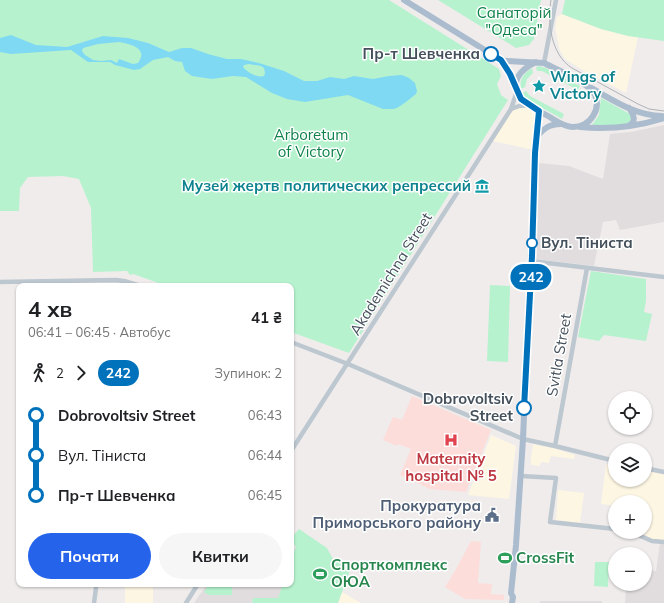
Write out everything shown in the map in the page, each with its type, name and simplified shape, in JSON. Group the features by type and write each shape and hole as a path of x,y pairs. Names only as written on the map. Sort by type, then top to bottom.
{"main road":[{"path":"404,0 501,60 544,63 629,108 645,115 664,117"},
{"path":"501,60 521,99 539,111 570,127 600,129 624,128 664,117"},
{"path":"517,89 518,77 522,70 536,62"},
{"path":"578,127 590,120 596,108 595,95 590,88"},
{"path":"624,128 634,121 634,116 629,108"},
{"path":"508,603 511,593 521,476 534,183 539,111"},
{"path":"537,136 549,126 562,124"},
{"path":"511,593 513,597 512,603"}],"street":[{"path":"544,63 556,0"},
{"name":"Akademichna Street","path":"294,446 512,109 517,89"},
{"path":"512,109 519,106 529,105"},
{"path":"531,261 664,277"},
{"name":"Svitla Street","path":"555,446 587,268"},
{"path":"0,282 124,283"},
{"path":"294,343 348,364 523,439 608,458"},
{"path":"652,469 664,472"},
{"path":"521,476 556,478 550,522 608,528"},
{"path":"647,539 664,542"},
{"path":"94,603 96,587"},
{"path":"186,603 196,587"}],"shaded area":[{"path":"562,14 601,29 638,37 626,93 589,74 565,59 560,51 555,28 557,17"},
{"path":"517,107 526,107 538,114 534,150 493,141 509,115"},
{"path":"664,125 664,222 620,230 616,220 603,222 594,266 535,259 539,163 569,166 603,179 610,134 631,132"},
{"name":"Maternity hospital № 5","path":"412,396 491,430 466,492 430,489 400,475 411,449 398,444 397,446 383,440 393,417 402,420"},
{"path":"491,435 516,446 509,499 468,495"},
{"path":"533,444 575,455 574,459 551,456 549,463 541,462 540,466 531,465"},
{"path":"606,464 608,464 608,487 652,487 652,472 664,474 664,540 652,539 652,495 608,495 608,505 601,504"},
{"path":"558,490 584,493 580,523 556,520"},
{"path":"471,541 481,542 478,583 492,584 491,594 504,595 504,600 465,599 445,587"},
{"path":"660,543 664,544 664,603 625,603 626,591 652,591 652,571 656,571"},
{"path":"125,587 153,587 153,603 125,603"},
{"path":"205,587 282,587 278,599 253,598 252,603 194,603"},
{"path":"342,592 361,603 338,603"},
{"path":"540,601 602,601 602,603 540,603"}],"green space":[{"name":"Arboretum of Victory","path":"0,0 389,0 499,69 501,76 497,84 501,95 508,100 349,353 294,333 294,283 158,283 133,274 130,275 127,271 93,272 91,208 79,179 63,176 28,177 20,188 19,211 0,211"},
{"name":"Санаторій \"Одеса\"","path":"438,0 541,0 534,39 529,45 516,48"},
{"path":"565,0 664,0 664,41 628,36 601,29 562,14"},
{"path":"539,66 546,68 580,86 578,90 542,71 537,71 536,67"},
{"path":"532,68 533,73 527,79 525,87 521,89 523,77"},
{"path":"526,91 530,96 564,114 562,119 528,100 522,93"},
{"path":"601,98 631,115 632,120 618,126 592,125 599,115"},
{"path":"591,271 646,279 646,300 644,312 652,314 646,341 604,335 599,341 578,337"},
{"path":"490,285 510,286 508,362 487,361"},
{"name":"Спорткомплекс ОЮА","path":"299,529 327,548 333,559 352,565 338,603 252,603 253,598 278,598 282,587 294,587 294,552 296,546 294,545 294,535"},
{"path":"595,562 608,562 608,587 594,586"},
{"path":"207,587 232,587 232,595 209,595 204,592"}],"water":[{"path":"11,35 36,45 67,47 103,36 128,38 148,43 169,52 182,48 191,48 227,59 241,59 259,63 284,71 304,81 317,81 330,77 344,79 354,76 373,79 402,75 415,83 417,91 416,94 406,102 393,109 383,109 348,95 305,102 287,99 272,93 246,77 233,76 212,79 192,76 185,71 182,62 175,61 168,57 153,60 140,69 134,70 115,65 110,62 88,62 71,50 11,54 0,52 0,38","holes":["119,42 128,44 140,50 141,58 138,63 133,64 119,59 117,63 111,60 93,60 82,51 83,48 98,44","249,64 264,68 264,76 258,76 247,71 243,67 244,65"]}],"tram line":[{"path":"551,0 550,28 552,37 559,55 565,62 572,68 638,104 649,109 664,111"}],"bus line":[{"name":"242","path":"491,54 501,60 510,74 521,99 539,111 535,153 532,256 524,408"}],"place":[{"name":"Пр-т Шевченка","path":"491,54"},
{"name":"Wings of Victory","path":"539,86"},
{"name":"Музей жертв политических репрессий","path":"482,186"},
{"name":"Вул. Тіниста","path":"532,243"},
{"name":"Dobrovoltsiv Street","path":"524,408"},
{"name":"Maternity hospital № 5","path":"451,440"},
{"name":"Прокуратура Приморського району","path":"492,515"},
{"name":"CrossFit","path":"505,558"},
{"name":"Спорткомплекс ОЮА","path":"320,574"}]}
